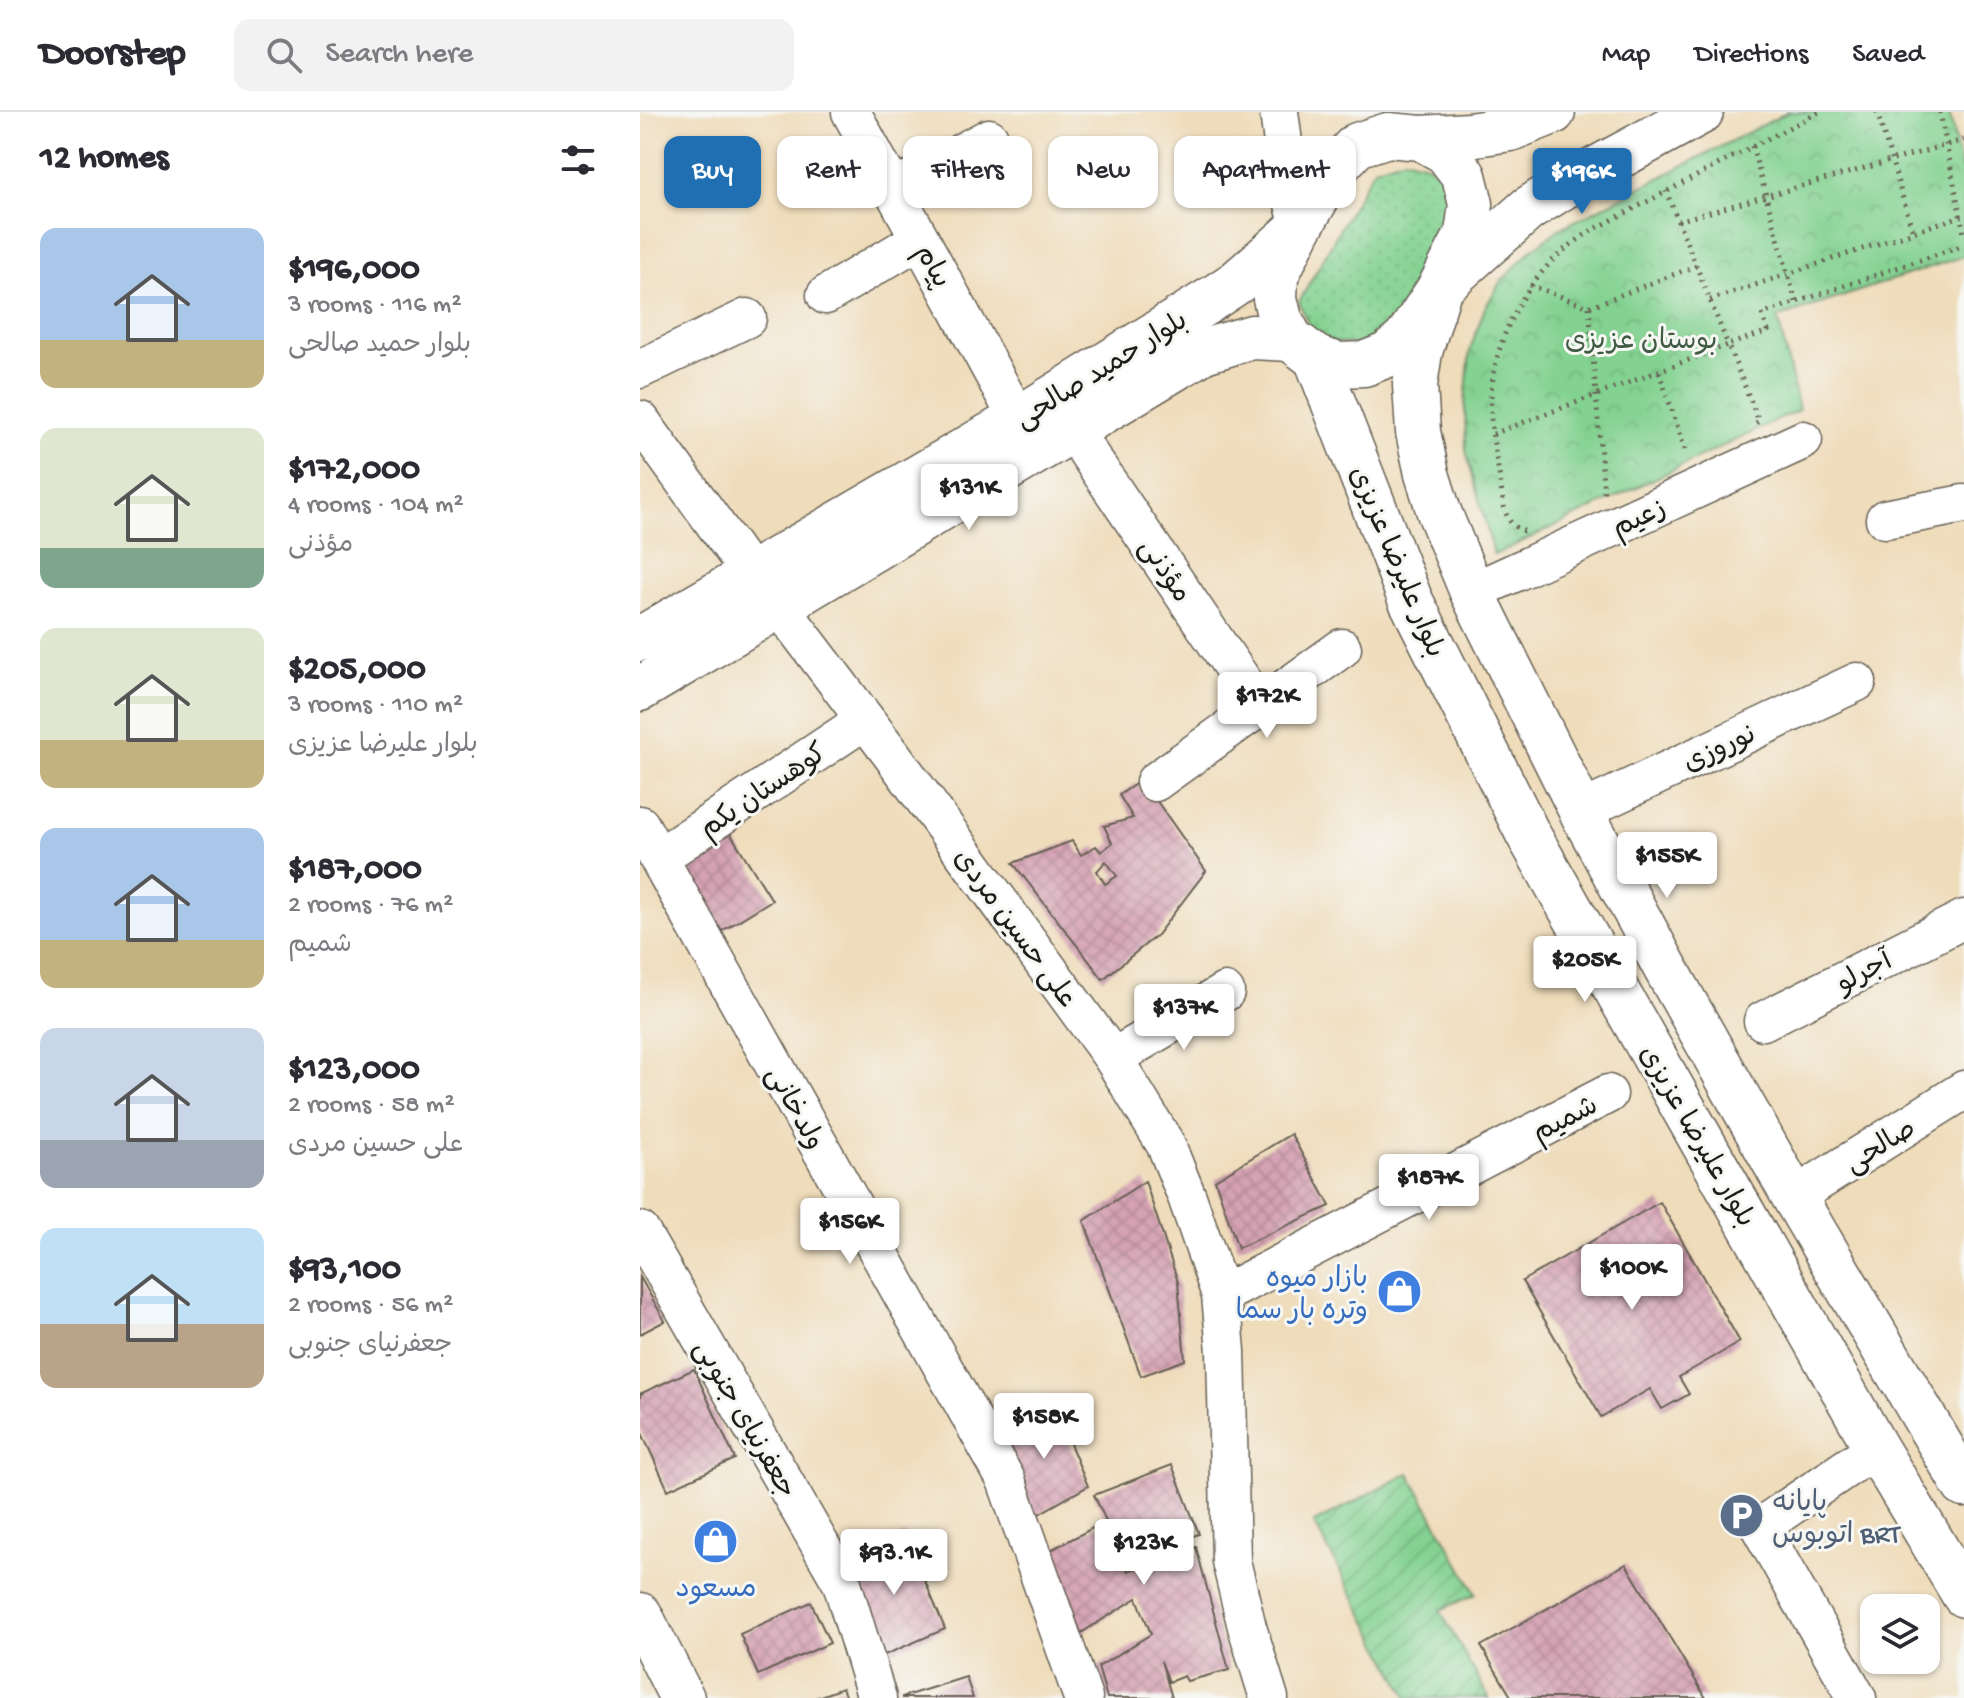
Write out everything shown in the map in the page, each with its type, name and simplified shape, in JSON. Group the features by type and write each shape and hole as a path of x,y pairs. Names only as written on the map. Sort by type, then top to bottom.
{"main road":[{"path":"1410,125 1446,152 1464,176 1471,204 1467,234 1440,287 1406,339 1387,355 1364,364 1339,365 1304,348 1280,319 1275,298 1276,276 1334,169 1357,145 1410,125 1469,135 1510,129 1553,112"},
{"path":"1440,287 1528,209 1701,112"},
{"name":"بلوار حمید صالحی","path":"640,639 1018,419 1237,282 1300,227"},
{"name":"بلوار علیرضا عزیزی","path":"1440,287 1420,352 1415,385 1418,432 1439,512 1472,592 1581,811 1665,967 1794,1197 1964,1485"},
{"name":"بلوار حمید صالحی","path":"640,689 1204,351 1252,337 1304,348"},
{"name":"بلوار علیرضا عزیزی","path":"1304,348 1410,599 1528,834 1876,1448 1964,1595"},
{"path":"640,1615 682,1698"}],"street":[{"name":"پیام","path":"851,112 1018,419"},
{"path":"1279,112 1288,181 1300,227"},
{"path":"893,189 903,184"},
{"path":"826,295 920,239"},
{"path":"640,369 747,318"},
{"path":"640,420 751,574"},
{"name":"مؤذنی","path":"1073,431 1260,707"},
{"name":"زعیم","path":"1472,592 1803,440"},
{"path":"1885,519 1964,504"},
{"name":"علی حسین مردی","path":"779,606 1113,1058 1166,1145 1221,1295 1226,1351 1231,1561 1269,1698"},
{"path":"1155,782 1342,648"},
{"name":"نوروزی","path":"1581,811 1857,682"},
{"name":"کوهستان یکم","path":"658,858 865,720"},
{"name":"ولدخانی","path":"640,825 1006,1480 1083,1698"},
{"name":"آجرلو","path":"1763,1021 1964,919"},
{"path":"1113,1058 1225,992"},
{"name":"صالحی","path":"1794,1197 1964,1090"},
{"name":"شمیم","path":"1221,1295 1608,1094"},
{"name":"جعفرنیای جنوبی","path":"640,1231 842,1583 877,1698"},
{"path":"1857,1698 1760,1527 1876,1448"}],"path":[{"path":"1529,532 1517,529 1506,516 1493,434 1491,395 1497,356 1510,319 1530,285 1557,256 1589,232 1819,112"},
{"path":"1877,112 1913,232"},
{"path":"1940,112 1964,234"},
{"path":"1678,221 1964,140"},
{"path":"1752,146 1796,302"},
{"path":"1666,191 1759,421 1747,427"},
{"path":"1710,300 1962,215"},
{"path":"1493,434 1768,331 1762,314 1964,245"},
{"path":"1530,285 1589,307 1696,266"},
{"path":"1589,307 1604,496 1618,489"},
{"path":"1659,372 1687,456 1699,450"}],"green space":[{"name":"بوستان عزیزی","path":"1788,112 1949,112 1964,179 1964,256 1778,318 1799,410 1494,555 1466,451 1465,403 1470,350 1484,310 1499,284 1529,252 1559,229"},
{"path":"1404,158 1426,164 1443,175 1453,216 1384,336 1355,345 1330,341 1310,329 1299,302 1352,208 1356,208 1356,200 1374,168"},
{"path":"1409,1473 1476,1594 1440,1610 1489,1698 1408,1698 1314,1523"}],"building":[{"path":"1137,783 1148,800 1154,797 1206,871 1157,935 1103,979 1013,863 1072,841 1081,855 1096,846 1101,852 1112,843 1104,826 1133,818 1119,795","holes":["1106,861 1117,876 1105,884 1097,871"]},
{"path":"730,833 772,900 720,932 682,862"},
{"path":"1291,1134 1330,1206 1238,1248 1215,1180"},
{"path":"1145,1181 1178,1282 1185,1360 1141,1376 1084,1221"},
{"path":"1660,1202 1740,1342 1679,1377 1689,1394 1662,1409 1650,1389 1601,1417 1522,1281"},
{"path":"640,1277 665,1321 640,1334"},
{"path":"694,1369 735,1459 668,1490 640,1429 640,1394"},
{"path":"1054,1406 1088,1486 1035,1516 1001,1436"},
{"path":"1172,1465 1199,1534 1123,1560 1128,1571 1196,1547 1229,1670 1187,1681 1184,1676 1169,1682 1161,1661 1172,1698 1107,1698 1098,1667 1151,1634 1137,1598 1081,1633 1049,1551 1106,1521 1094,1495"},
{"path":"905,1533 945,1629 880,1657 843,1572"},
{"path":"1626,1564 1706,1698 1512,1698 1481,1646"},
{"path":"811,1602 830,1643 758,1675 740,1634"},
{"path":"966,1677 973,1698 902,1698 902,1697"},
{"path":"842,1688 846,1698 815,1698"}],"place":[{"name":"بازار میوه وتره بار سما","path":"1399,1292"},
{"name":"پایانه اتوبوس BRT","path":"1741,1516"},
{"name":"مسعود","path":"716,1542"}]}
